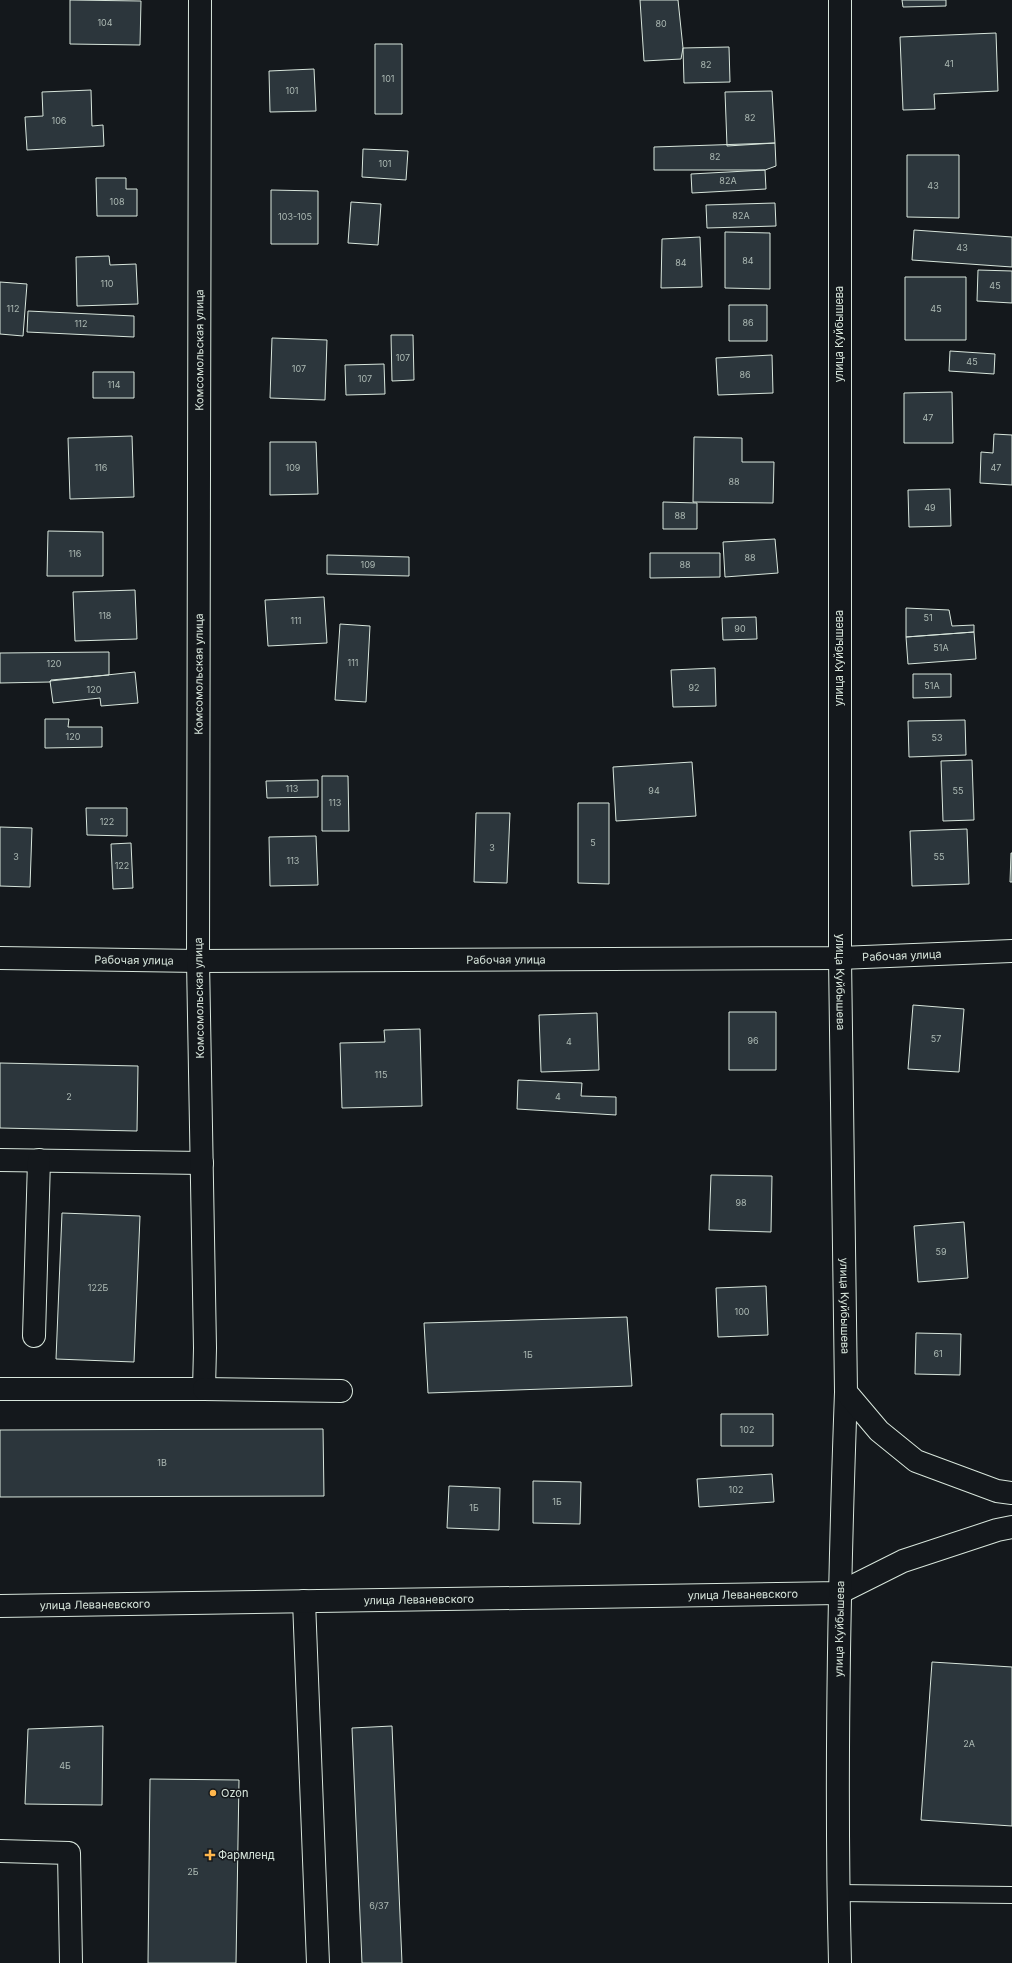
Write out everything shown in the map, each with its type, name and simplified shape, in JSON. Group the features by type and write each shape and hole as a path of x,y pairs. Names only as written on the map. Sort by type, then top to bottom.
{"street":[{"name":"Комсомольская улица","path":"200,0 198,961 205,1348 204,1390"},
{"name":"улица Куйбышева","path":"840,0 840,958 846,1392 839,1593 838,1893 840,1963"},
{"name":"Рабочая улица","path":"0,958 198,961 840,958 1012,951"},
{"path":"0,1160 202,1163"},
{"path":"34,1336 39,1160"},
{"path":"0,1389 341,1391"},
{"path":"846,1392 879,1431 916,1462 997,1491 1012,1493"},
{"path":"839,1593 904,1561 997,1530 1012,1527"},
{"name":"улица Леваневского","path":"0,1606 839,1593"},
{"path":"304,1601 318,1963"},
{"path":"0,1851 68,1853 71,1963"}],"lane":[{"path":"838,1893 1012,1895"}],"building":[{"path":"70,0 141,1 140,45 70,44"},
{"path":"640,0 678,0 683,48 681,59 644,61"},
{"path":"902,0 946,0 946,6 903,7"},
{"path":"996,33 998,91 934,94 935,109 903,110 900,37"},
{"path":"375,44 402,44 402,114 375,114"},
{"path":"729,47 730,82 684,83 683,48"},
{"path":"314,69 316,111 270,112 269,71"},
{"path":"91,90 92,126 103,125 104,146 27,150 25,117 43,116 42,92"},
{"path":"772,91 775,143 727,146 725,92"},
{"path":"775,143 776,166 765,170 654,170 654,147"},
{"path":"363,149 408,151 406,180 362,177"},
{"path":"907,155 959,155 959,218 907,217"},
{"path":"765,170 766,189 692,193 691,174"},
{"path":"96,178 126,178 126,189 137,189 137,216 97,216"},
{"path":"271,190 318,191 318,244 271,244"},
{"path":"351,202 381,204 378,245 348,243"},
{"path":"775,203 776,226 707,228 706,205"},
{"path":"914,230 1012,237 1012,267 912,260"},
{"path":"725,232 770,233 770,289 725,288"},
{"path":"700,237 702,287 661,288 662,239"},
{"path":"109,256 110,265 136,264 138,304 77,306 76,257"},
{"path":"978,270 1012,271 1012,303 977,301"},
{"path":"905,277 966,277 966,340 905,340"},
{"path":"0,282 27,284 23,336 0,334"},
{"path":"729,305 767,305 767,341 729,341"},
{"path":"28,311 134,316 134,337 27,332"},
{"path":"391,335 413,335 414,380 392,381"},
{"path":"272,338 327,340 325,400 270,398"},
{"path":"950,351 995,354 994,374 949,371"},
{"path":"772,355 773,393 718,395 716,358"},
{"path":"384,364 385,394 346,395 345,365"},
{"path":"93,372 134,372 134,398 93,398"},
{"path":"952,392 953,443 904,443 904,393"},
{"path":"994,434 1012,435 1012,485 980,483 981,452 993,453"},
{"path":"132,436 134,497 70,499 68,438"},
{"path":"694,437 742,438 742,462 774,462 773,503 693,502"},
{"path":"270,442 316,442 318,494 270,495"},
{"path":"950,489 951,526 909,527 908,490"},
{"path":"663,502 697,503 697,529 663,529"},
{"path":"48,531 103,532 103,576 47,576"},
{"path":"775,539 778,573 725,577 723,542"},
{"path":"650,553 720,553 720,577 650,578"},
{"path":"327,555 409,557 409,576 327,574"},
{"path":"135,590 137,639 75,641 73,592"},
{"path":"324,597 327,643 268,646 265,600"},
{"path":"906,608 949,610 952,626 974,625 974,632 906,637"},
{"path":"756,617 757,639 723,640 722,618"},
{"path":"340,624 370,626 366,702 335,700"},
{"path":"974,632 976,659 908,664 906,637"},
{"path":"109,652 109,675 51,680 50,682 0,683 0,653"},
{"path":"715,668 716,706 673,707 671,670"},
{"path":"135,672 138,703 101,706 100,698 53,703 50,681"},
{"path":"913,674 951,674 951,697 913,698"},
{"path":"45,719 69,719 68,727 102,727 102,747 45,748"},
{"path":"965,720 966,755 909,757 908,721"},
{"path":"972,760 974,820 943,821 941,761"},
{"path":"692,762 696,816 616,821 613,767"},
{"path":"322,776 348,776 349,831 322,831"},
{"path":"318,780 318,797 267,798 266,781"},
{"path":"578,803 609,803 609,884 578,883"},
{"path":"86,808 127,808 127,836 87,835"},
{"path":"476,813 510,813 507,883 474,882"},
{"path":"0,827 32,828 30,887 0,886"},
{"path":"967,829 969,884 912,886 910,831"},
{"path":"316,836 318,885 270,886 269,837"},
{"path":"131,843 133,888 113,889 111,844"},
{"path":"1011,853 1012,882 1010,882"},
{"path":"913,1005 964,1009 959,1072 908,1069"},
{"path":"729,1012 776,1012 776,1070 729,1070"},
{"path":"597,1013 599,1070 541,1072 539,1015"},
{"path":"420,1029 422,1106 342,1108 340,1043 385,1042 384,1030"},
{"path":"0,1063 138,1066 137,1131 0,1128"},
{"path":"518,1080 582,1083 581,1096 616,1097 616,1115 517,1109"},
{"path":"711,1175 772,1176 771,1232 709,1230"},
{"path":"62,1213 140,1216 134,1362 56,1359"},
{"path":"964,1222 968,1278 918,1282 914,1226"},
{"path":"766,1286 768,1335 718,1337 716,1288"},
{"path":"627,1317 632,1386 428,1393 424,1323"},
{"path":"916,1333 961,1334 960,1375 915,1374"},
{"path":"721,1414 773,1414 773,1446 721,1446"},
{"path":"323,1429 324,1496 0,1497 0,1430"},
{"path":"772,1474 774,1502 699,1507 697,1479"},
{"path":"533,1481 581,1482 580,1524 533,1523"},
{"path":"449,1486 500,1488 499,1530 447,1528"},
{"path":"932,1662 1012,1667 1012,1826 921,1820"},
{"path":"103,1726 102,1805 25,1804 28,1729"},
{"path":"392,1726 402,1963 362,1963 352,1728"},
{"path":"150,1779 239,1780 236,1963 148,1963"}],"place":[{"name":"Ozon","path":"213,1793"},
{"name":"Фармленд","path":"210,1855"}]}
